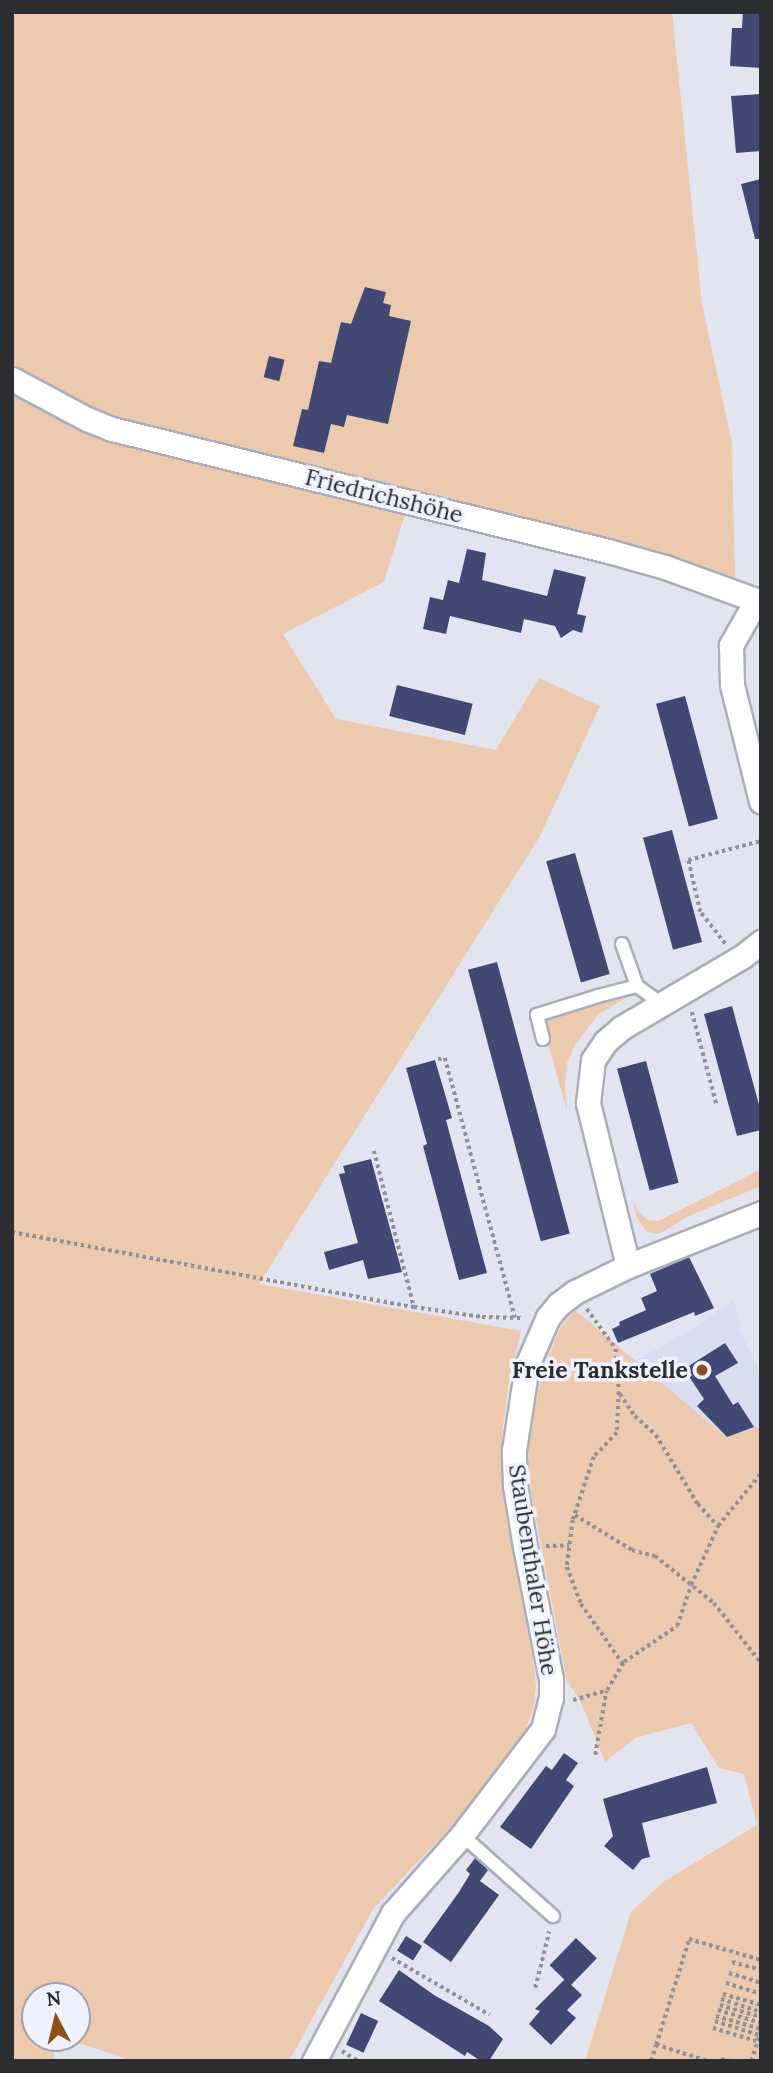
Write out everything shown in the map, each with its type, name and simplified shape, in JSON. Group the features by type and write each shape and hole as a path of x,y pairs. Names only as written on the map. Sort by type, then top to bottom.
{"street":[{"name":"Friedrichshöhe","path":"12,379 76,414 112,429 608,551 665,567 758,602"},
{"path":"758,602 731,645 732,672 761,801"},
{"path":"628,1266 588,1103 588,1082 593,1060 605,1042 621,1028 761,942"},
{"name":"Staubenthaler Höhe","path":"314,2061 393,1913 463,1835 543,1729 551,1698 551,1679 515,1485 514,1450 527,1365 548,1317 575,1292 628,1266 761,1213"}],"lane":[{"path":"622,944 637,986 662,1004"},
{"path":"543,1039 537,1015 637,986"},
{"path":"463,1835 553,1916"}],"path":[{"path":"737,959 700,912 688,860 761,841"},
{"path":"693,1014 717,1106"},
{"path":"438,1059 445,1058 515,1318"},
{"path":"374,1151 414,1307"},
{"path":"12,1232 414,1307 515,1318 548,1317"},
{"path":"575,1292 616,1349 619,1392 617,1433 594,1457 575,1515 567,1567 581,1604 623,1664"},
{"path":"619,1392 635,1416 656,1434 698,1504 718,1526"},
{"path":"595,1755 607,1690 623,1664 677,1626 691,1585 718,1526 761,1473"},
{"path":"575,1515 632,1550 655,1556 714,1603 761,1663"},
{"path":"551,1698 569,1701 607,1690"},
{"path":"536,1989 553,1916"},
{"path":"651,2061 690,1939 761,1960"},
{"path":"374,1947 490,2015"},
{"path":"732,1962 761,1970"},
{"path":"729,1973 761,1983"},
{"path":"726,1983 761,1994"},
{"path":"719,2007 761,2005"},
{"path":"719,2007 761,2014"},
{"path":"719,2007 761,2023"},
{"path":"719,2007 761,2029 751,2061"},
{"path":"719,2007 759,2035"},
{"path":"713,2028 756,2041"},
{"path":"656,2045 706,2061"},
{"path":"721,2059 730,2061"}],"shaded area":[{"path":"12,12 672,12 702,304 732,443 735,580 666,562 407,508 384,582 283,634 336,719 496,750 539,678 600,706 540,836 259,1284 521,1331 509,1381 502,1434 505,1505 529,1622 536,1687 533,1711 524,1733 464,1813 373,1909 289,2061 134,2061 91,2047 91,1982 21,1982 21,2052 55,2052 53,2061 12,2061"},
{"path":"632,994 598,1015 575,1045 567,1063 567,1111 541,1019 544,1015"},
{"path":"761,1169 761,1186 689,1216 659,1234 647,1232 637,1218 632,1199 638,1211 648,1220 658,1221"},
{"name":"Freie Tankstelle","path":"734,1300 740,1331 761,1375 761,1426 726,1438 635,1361 686,1333"},
{"path":"575,1310 726,1437 761,1426 761,2061 585,2061 631,1912 663,1882 757,1825 744,1774 719,1768 691,1723 635,1738 605,1762 580,1700 567,1681 531,1494 528,1454 532,1416 543,1371 560,1328"}],"building":[{"path":"743,12 761,12 761,68 730,66 732,28 742,28"},
{"path":"761,94 761,151 736,153 731,96"},
{"path":"761,179 761,239 755,239 741,184"},
{"path":"365,287 386,292 383,303 391,305 389,316 411,321 388,424 347,415 344,427 331,424 324,453 293,446 302,409 308,410 319,361 331,363 341,322 351,324"},
{"path":"269,356 285,360 279,381 264,377"},
{"path":"467,549 486,553 482,580 547,596 554,569 586,577 577,614 586,616 582,633 573,630 561,638 555,626 524,619 521,633 450,616 446,634 423,629 430,597 443,600 448,580 459,583"},
{"path":"397,685 473,704 465,735 389,716"},
{"path":"685,696 718,819 689,826 656,704"},
{"path":"672,830 702,942 673,950 643,838"},
{"path":"575,853 610,974 581,982 546,861"},
{"path":"497,962 570,1233 541,1241 468,970"},
{"path":"732,1006 761,1112 761,1130 737,1136 704,1014"},
{"path":"435,1060 452,1118 446,1120 487,1273 459,1280 423,1146 427,1144 406,1068"},
{"path":"646,1061 679,1183 650,1190 617,1069"},
{"path":"371,1159 402,1272 368,1279 363,1260 329,1270 324,1252 358,1243 339,1174 345,1173 343,1166"},
{"path":"689,1257 714,1308 695,1316 694,1312 618,1343 612,1329 620,1325 619,1322 646,1310 641,1298 657,1291 650,1274"},
{"path":"725,1343 738,1363 715,1376 733,1405 738,1402 754,1427 727,1437 697,1406 704,1399 684,1369"},
{"path":"564,1753 578,1763 566,1780 574,1786 531,1849 500,1827 546,1766 552,1770"},
{"path":"707,1767 717,1803 642,1823 650,1857 642,1859 633,1870 604,1846 613,1836 603,1799"},
{"path":"475,1858 488,1870 480,1881 499,1895 451,1962 423,1942 459,1892 470,1874 466,1870"},
{"path":"406,1936 422,1946 413,1960 397,1950"},
{"path":"576,1938 597,1958 570,1985 550,1965"},
{"path":"399,1970 434,1995 489,2026 503,2039 489,2061 481,2061 467,2052 465,2056 379,2001"},
{"path":"565,1979 582,1995 567,2010 576,2018 551,2045 529,2024 540,2011 535,2009"},
{"path":"361,2013 378,2021 363,2053 346,2045"}],"place":[{"name":"Freie Tankstelle","path":"702,1370"}]}
